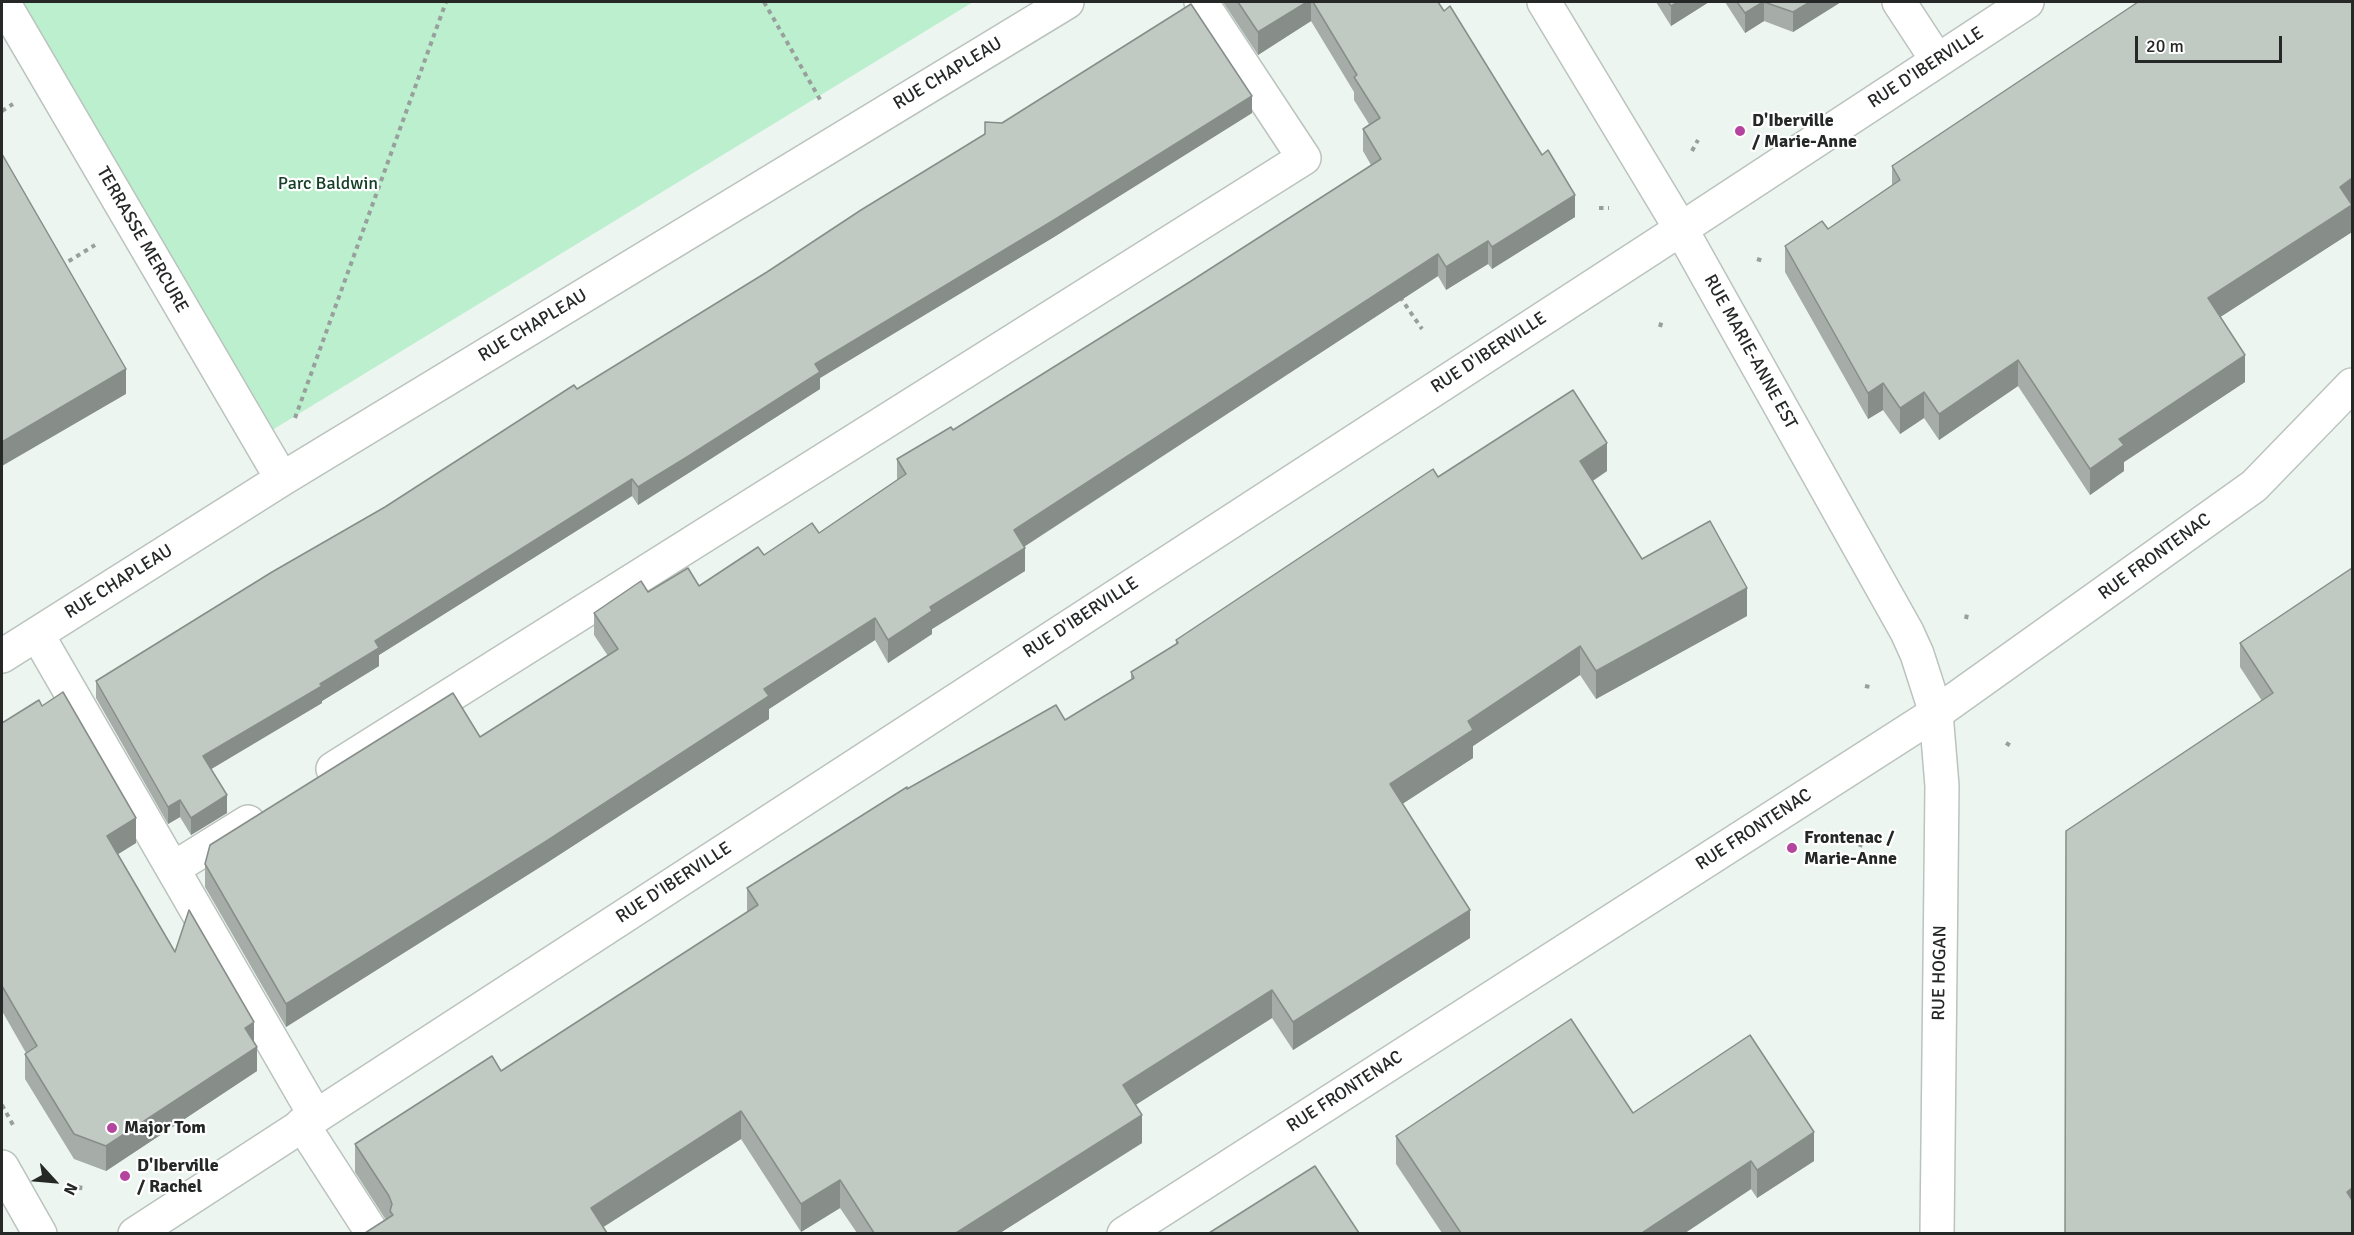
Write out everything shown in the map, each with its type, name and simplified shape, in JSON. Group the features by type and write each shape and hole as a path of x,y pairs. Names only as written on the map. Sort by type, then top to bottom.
{"main road":[{"name":"TERRASSE MERCURE","path":"3,2 282,479"},
{"name":"RUE CHAPLEAU","path":"2,656 282,479 1067,2"},
{"path":"305,786 1304,158 1201,2"},
{"name":"RUE MARIE-ANNE EST","path":"1544,2 1681,229 1907,632 1917,654 1936,714"},
{"path":"1899,2 1937,60"},
{"name":"RUE D'IBERVILLE","path":"135,1233 2027,2"},
{"name":"RUE FRONTENAC","path":"1124,1233 1936,714 2254,486 2352,385"},
{"path":"37,634 174,868 309,1120 373,1233"},
{"name":"RUE HOGAN","path":"1936,714 1942,796 1937,1233"},
{"path":"174,868 274,805"},
{"path":"2,1167 40,1233"}],"path":[{"path":"294,420 446,2"},
{"path":"765,2 822,103"},
{"path":"1692,151 1698,140"},
{"path":"1599,208 1609,208"},
{"path":"54,270 72,259"},
{"path":"1757,259 1763,261"},
{"path":"1396,291 1422,329"},
{"path":"1660,327 1662,320"},
{"path":"2006,743 2011,746"},
{"path":"1860,847 1862,842"},
{"path":"80,1190 81,1183"}],"green space":[{"name":"Parc Baldwin","path":"3,2 973,2 269,432"}],"building":[{"path":"1238,2 1307,2 1258,32"},
{"path":"1313,2 1438,2 1444,11 1450,6 1542,155 1548,150 1575,195 1492,247 1488,241 1446,267 1438,254 1014,530 1025,548 930,607 932,611 888,640 875,618 764,689 769,696 545,842 286,1004 205,864 210,845 453,693 480,737 618,649 594,613 641,581 648,592 688,568 699,586 758,547 764,555 812,523 819,533 906,474 897,459 951,427 953,430 1381,159 1363,129 1380,118 1354,77 1357,75"},
{"path":"1737,2 1763,2 1745,13"},
{"path":"1764,2 1810,2 1793,12"},
{"path":"2138,2 2352,2 2352,178 2340,187 2352,205 2208,298 2245,355 2119,439 2124,445 2090,469 2018,360 1939,414 1924,392 1900,408 1883,383 1868,393 1785,246 1822,221 1828,229 1900,180 1892,166"},
{"path":"1191,4 1252,96 1054,220 815,364 820,372 687,457 638,487 632,479 375,641 379,648 320,684 322,686 203,756 227,795 191,818 180,800 168,807 96,681 272,572 385,507 574,385 577,389 767,272 861,210 985,134 985,122 1002,123"},
{"path":"2,154 126,369 2,442"},
{"path":"1573,390 1607,443 1580,461 1642,559 1710,521 1747,588 1596,671 1580,646 1468,721 1473,730 1390,784 1470,910 1293,1022 1272,990 1123,1085 1142,1115 956,1233 874,1233 840,1180 801,1204 741,1111 591,1208 607,1233 365,1233 393,1215 390,1211 392,1204 355,1144 492,1056 501,1071 758,905 747,888 907,787 907,789 1056,705 1065,720 1134,678 1131,672 1178,643 1176,640 1433,469 1438,477"},
{"path":"2352,568 2352,1188 2347,1192 2352,1200 2352,1233 2065,1233 2066,831 2273,693 2240,643"},
{"path":"63,692 136,818 107,836 175,952 189,910 254,1022 245,1028 257,1047 106,1146 74,1134 25,1054 37,1046 2,986 2,723 39,700 42,706"},
{"path":"1571,1019 1633,1113 1750,1035 1814,1132 1757,1170 1751,1161 1642,1233 1461,1233 1396,1136"},
{"path":"1315,1166 1359,1233 1209,1233"}],"place":[{"name":"D'Iberville / Marie-Anne","path":"1740,131"},
{"name":"Frontenac / Marie-Anne","path":"1792,848"},
{"name":"Major Tom","path":"112,1128"},
{"name":"D'Iberville / Rachel","path":"125,1176"}]}
